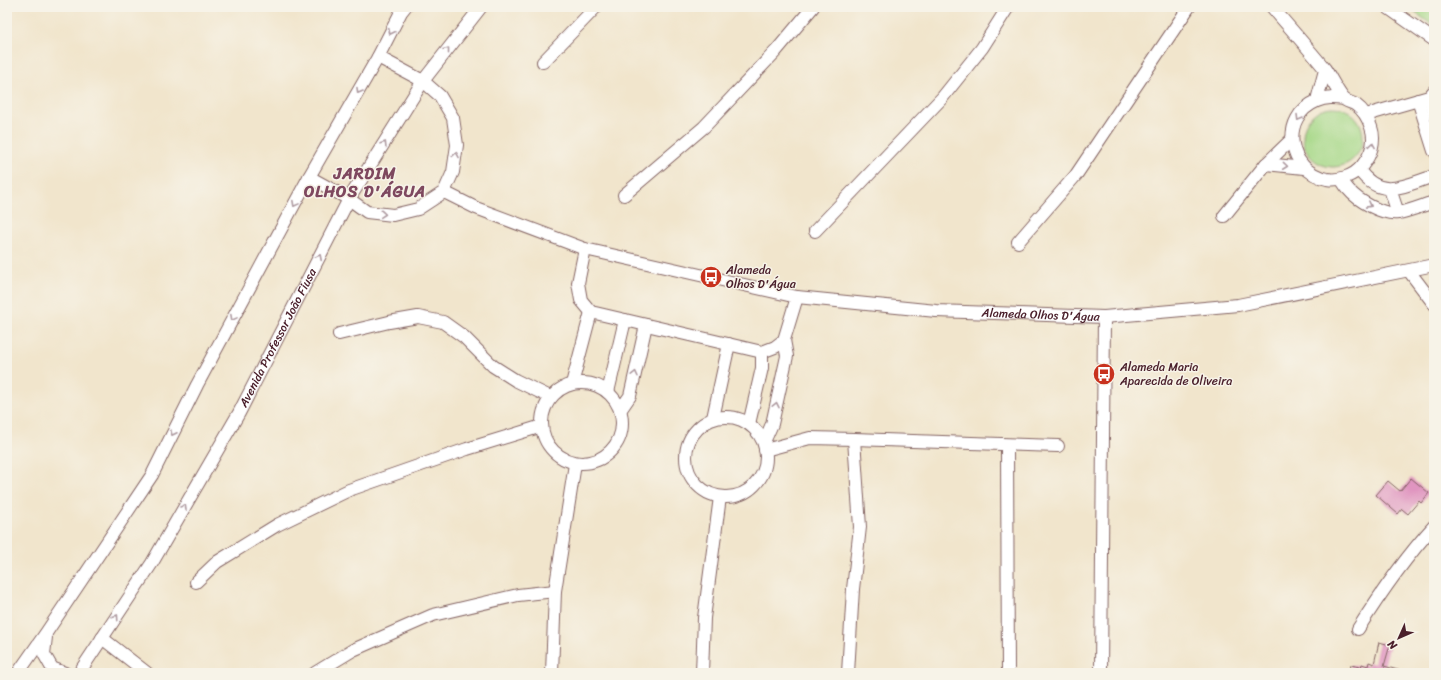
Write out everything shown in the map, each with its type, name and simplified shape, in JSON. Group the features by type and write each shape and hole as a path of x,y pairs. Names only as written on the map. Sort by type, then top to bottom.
{"street":[{"path":"18,673 152,475 197,385 309,177 405,7"},
{"name":"Avenida Professor João Fiusa","path":"80,671 152,563 239,413 349,199 423,81 481,7"},
{"path":"543,62 596,7"},
{"path":"624,195 704,127 776,51 814,7"},
{"path":"815,231 942,98 982,48 1008,7"},
{"path":"1018,242 1076,175 1189,7"},
{"path":"1272,7 1325,70 1344,99"},
{"path":"1387,7 1434,40"},
{"path":"309,177 349,199 367,212 393,215 418,208 444,192 453,172 457,145 453,118 440,96 423,81 378,57"},
{"path":"1317,100 1325,70"},
{"path":"1366,115 1427,96"},
{"path":"1427,96 1434,113"},
{"path":"1427,96 1434,151"},
{"path":"1330,98 1344,99 1356,105 1366,115 1372,128 1373,144 1368,158 1359,170 1351,175 1341,178 1328,179 1315,175 1304,168 1296,157 1291,140 1292,130 1297,118 1306,107 1317,100 1330,98"},
{"path":"1224,216 1266,164 1291,140"},
{"path":"1266,164 1304,168"},
{"path":"1359,170 1372,184 1390,189 1434,176"},
{"path":"1341,178 1347,188 1364,203 1375,208 1398,213 1434,202"},
{"path":"1390,189 1398,213"},
{"name":"Alameda Olhos D'Água","path":"444,192 476,208 585,249 797,297 936,311 1104,316 1238,305 1434,266"},
{"path":"585,249 578,283 581,300 590,312 762,352 775,347 784,340"},
{"path":"1409,271 1434,304"},
{"path":"764,446 772,424 787,356 784,340 797,297"},
{"path":"572,384 590,312"},
{"path":"1101,673 1104,316"},
{"path":"339,334 389,322 418,317 443,322 464,336 493,366 515,380 550,397"},
{"path":"608,392 625,320"},
{"path":"621,410 630,396 646,325"},
{"path":"713,418 729,344"},
{"path":"749,424 762,368 762,352"},
{"path":"589,383 608,392 621,410 622,431 613,450 596,462 575,464 555,455 543,438 541,416 550,397 568,384 589,383"},
{"path":"723,416 740,418 754,428 764,446 767,458 762,475 752,488 737,496 720,497 704,491 692,479 685,463 686,446 694,431 707,420 713,418 723,416"},
{"path":"196,582 217,562 277,525 349,490 467,449 542,426"},
{"path":"764,446 810,438 854,438 1058,446"},
{"path":"848,673 860,527 854,438"},
{"path":"1007,445 1008,673"},
{"path":"552,673 555,591 575,464"},
{"path":"702,673 704,618 720,497"},
{"path":"1358,628 1382,590 1410,553 1434,526"},
{"path":"315,673 353,650 433,615 518,595 555,591"},
{"path":"46,633 44,654 52,668 66,673 80,671"},
{"path":"102,638 146,673"}],"green space":[{"path":"1407,7 1434,7 1434,26"},
{"path":"1333,107 1350,112 1358,120 1363,137 1358,154 1350,162 1333,167 1316,162 1308,154 1303,137 1308,120 1316,112"}],"building":[{"path":"1411,478 1429,493 1421,503 1419,501 1408,514 1402,509 1398,514 1376,495 1388,481 1400,491"},
{"path":"1379,642 1390,645 1384,666 1408,673 1349,673 1351,665 1361,667 1362,664 1368,666 1369,662 1374,664"}],"place":[{"name":"Alameda Olhos D'Água","path":"711,277"},
{"name":"Alameda Maria Aparecida de Oliveira","path":"1104,374"}],"district":[{"name":"JARDIM OLHOS D'ÁGUA","path":"365,182"}]}
